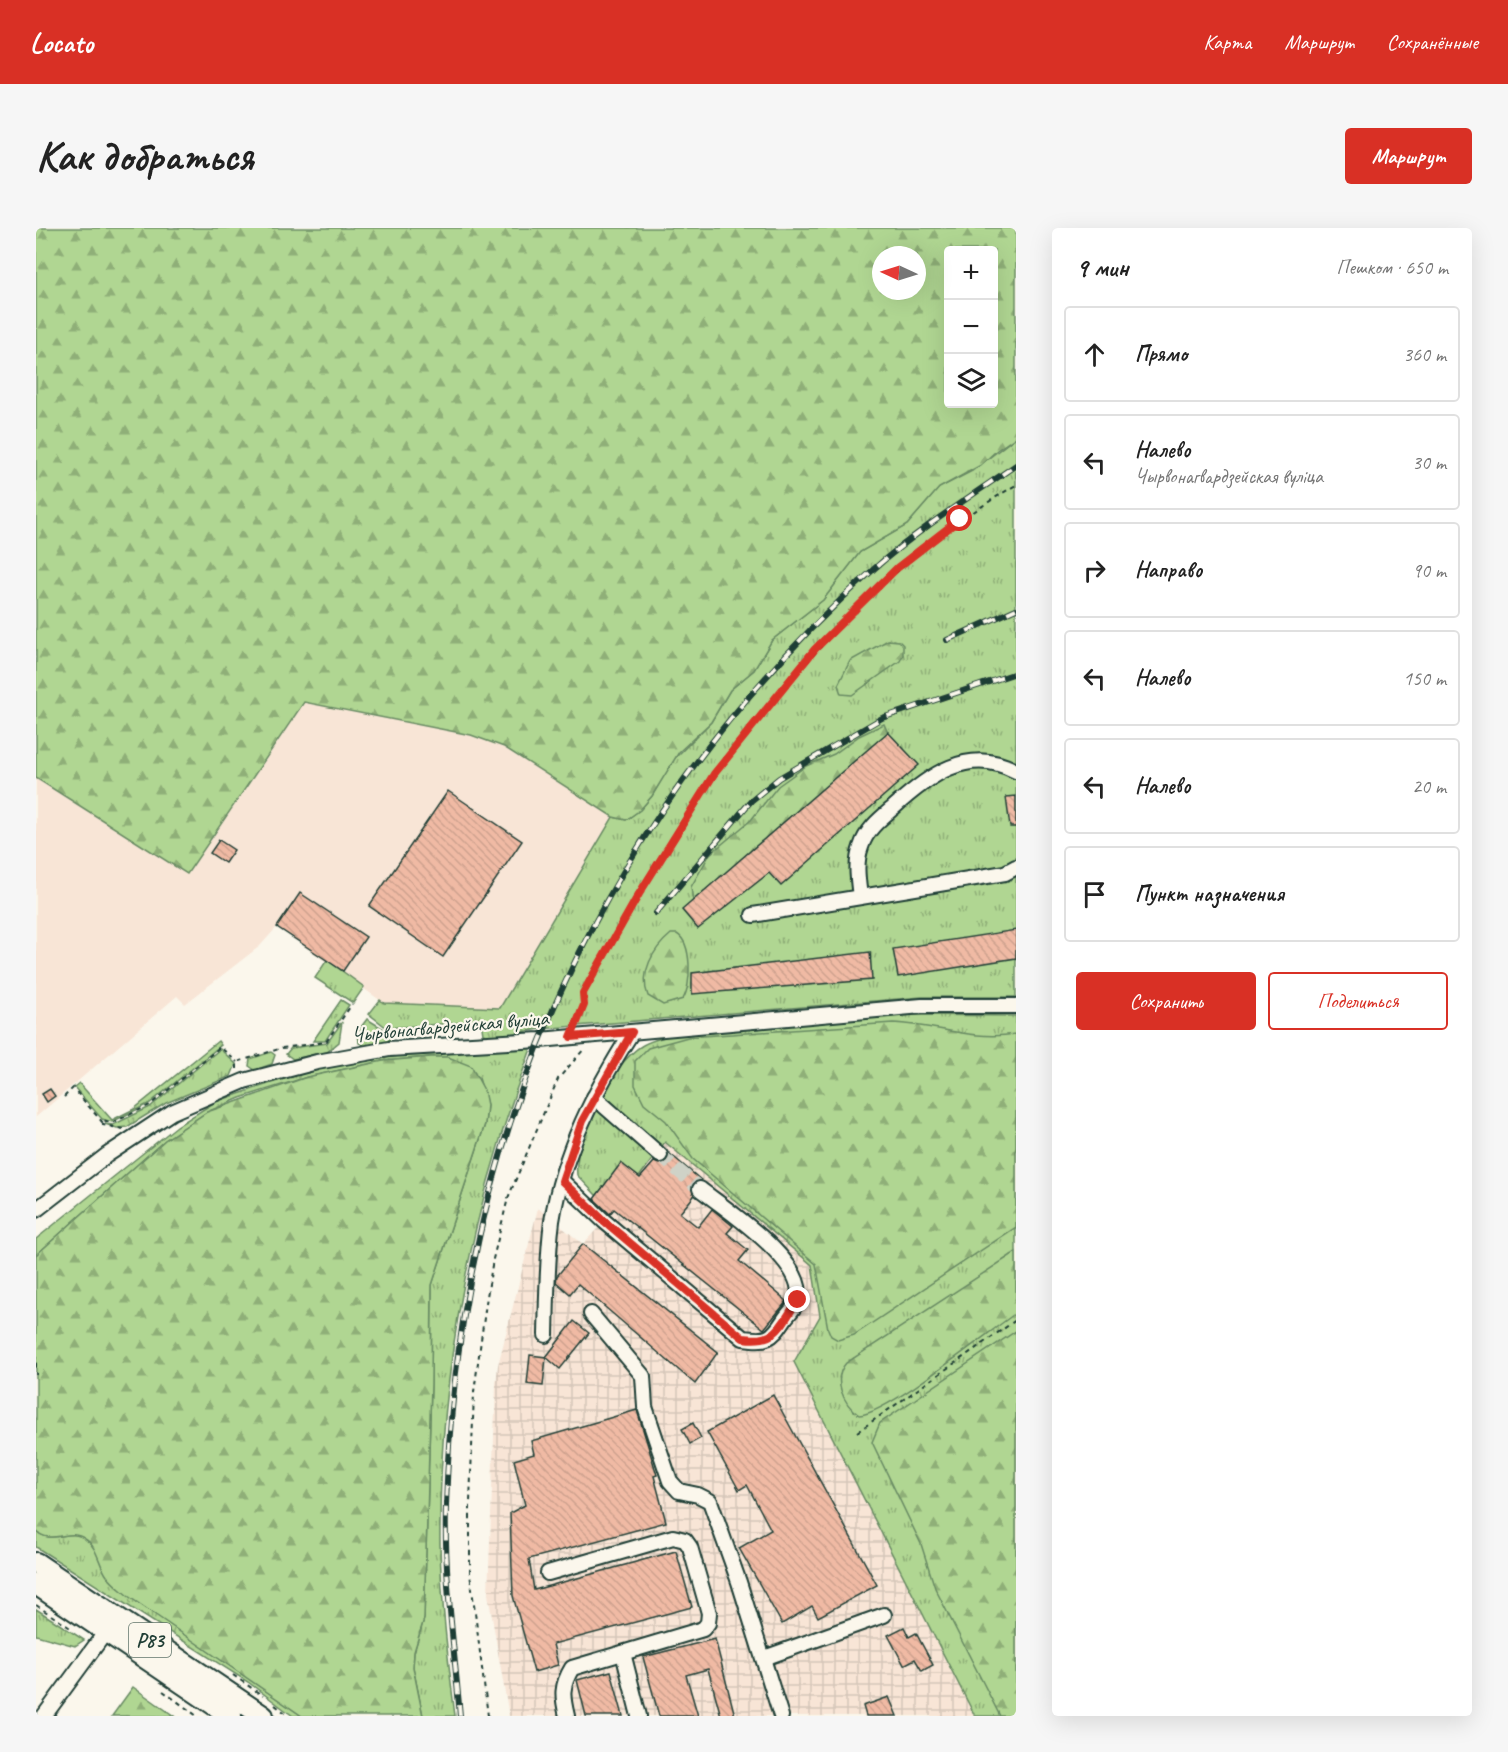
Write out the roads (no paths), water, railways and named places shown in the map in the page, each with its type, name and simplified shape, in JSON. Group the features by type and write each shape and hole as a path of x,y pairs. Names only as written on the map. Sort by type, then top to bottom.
{"highway":[{"name":"Р83","path":"38,1574 111,1625 231,1716"},
{"name":"Р83","path":"111,1625 263,1716"}],"street":[{"path":"860,897 857,860 861,845 876,822 920,783 944,770 983,761 995,762 1016,771"},
{"path":"753,915 1005,873 1016,867"},
{"name":"Чырвонагвардзейская вуліца","path":"36,1210 107,1155 172,1112 244,1081 317,1062 380,1051 597,1035 922,1006 1016,1006"},
{"path":"546,1335 547,1276 552,1220 562,1181 582,1121 632,1032"},
{"path":"594,1097 660,1155"},
{"path":"562,1181 604,1221 743,1338 761,1341 773,1336 798,1300 798,1284 779,1251 700,1189"},
{"path":"591,1314 643,1377 645,1407 670,1481 679,1491 698,1495 710,1501 764,1658 781,1716"},
{"path":"548,1573 673,1538 685,1540 690,1547 709,1613 708,1623 703,1629 572,1668 561,1692 567,1716"},
{"path":"764,1658 884,1615"},
{"path":"44,1716 111,1625"},
{"path":"623,1653 639,1716"}],"tunnel":[{"path":"660,1155 700,1189"}],"railway":[{"path":"460,1716 446,1558 446,1506 456,1370 479,1238 514,1112 561,991 621,876 693,767 778,664 891,554 1016,465"},
{"path":"947,640 1016,609"},
{"path":"656,913 751,801 779,778 882,718 1016,673"}]}
